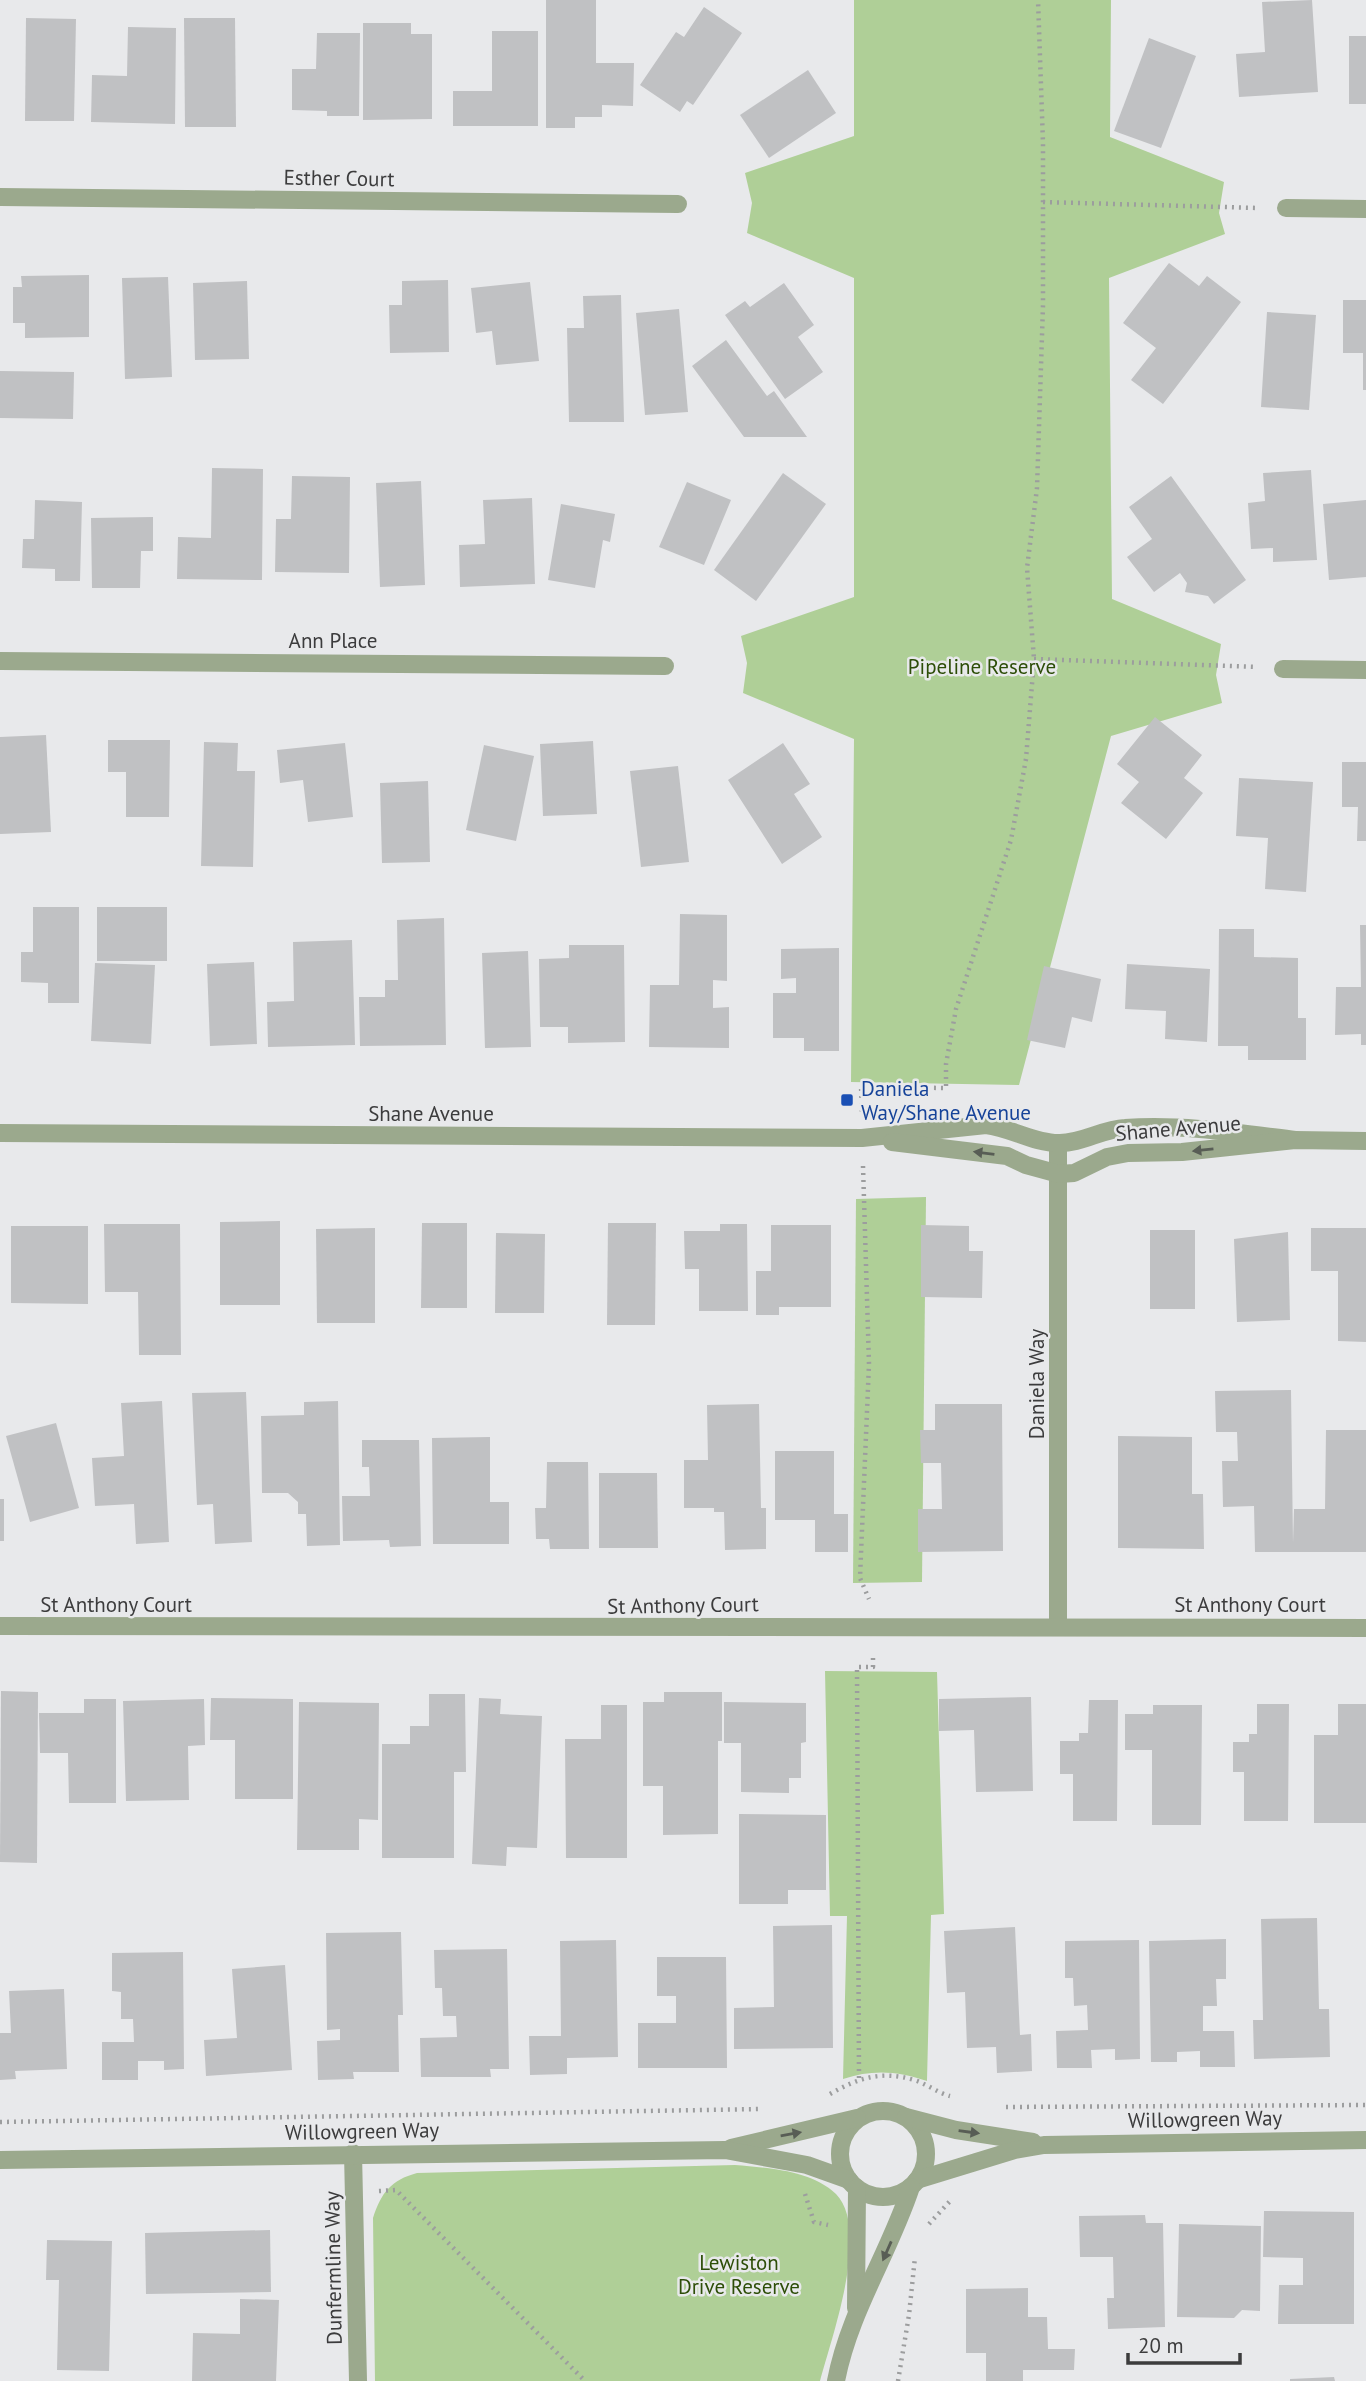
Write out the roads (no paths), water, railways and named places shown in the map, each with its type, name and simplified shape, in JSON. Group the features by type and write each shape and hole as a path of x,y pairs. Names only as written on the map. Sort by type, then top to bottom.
{"street":[{"name":"Esther Court","path":"0,197 678,204"},
{"path":"1286,208 1366,209"},
{"name":"Ann Place","path":"0,661 665,666"},
{"path":"1283,669 1366,670"},
{"name":"Shane Avenue","path":"0,1133 862,1138 986,1125 1006,1127 1042,1141 1058,1143 1075,1141 1102,1131 1161,1127 1186,1127 1296,1140 1366,1141"},
{"name":"Shane Avenue","path":"862,1138 1007,1156 1026,1165 1059,1174 1074,1173 1107,1157 1128,1153 1182,1152 1296,1140"},
{"name":"Daniela Way","path":"1058,1143 1058,1625"},
{"name":"St Anthony Court","path":"0,1626 613,1628 1058,1625 1366,1628"},
{"path":"836,2381 856,2311 875,2278 914,2184 925,2166 926,2148 919,2130 903,2116 878,2111 861,2117 848,2130 840,2155 853,2184 856,2311"},
{"name":"Willowgreen Way","path":"903,2116 956,2130 1044,2145"},
{"name":"Willowgreen Way","path":"725,2150 861,2117"},
{"name":"Willowgreen Way","path":"914,2184 1015,2150 1044,2145 1366,2140"},
{"name":"Willowgreen Way","path":"0,2160 353,2153 725,2150 807,2165 853,2184"},
{"name":"Dunfermline Way","path":"353,2153 358,2381"},
{"path":"853,2184 869,2195 887,2197 914,2184"}],"place":[{"name":"Daniela Way/Shane Avenue","path":"847,1100"}],"park label":[{"name":"Pipeline Reserve","path":"982,666"},
{"name":"Lewiston Drive Reserve","path":"739,2274"}]}
